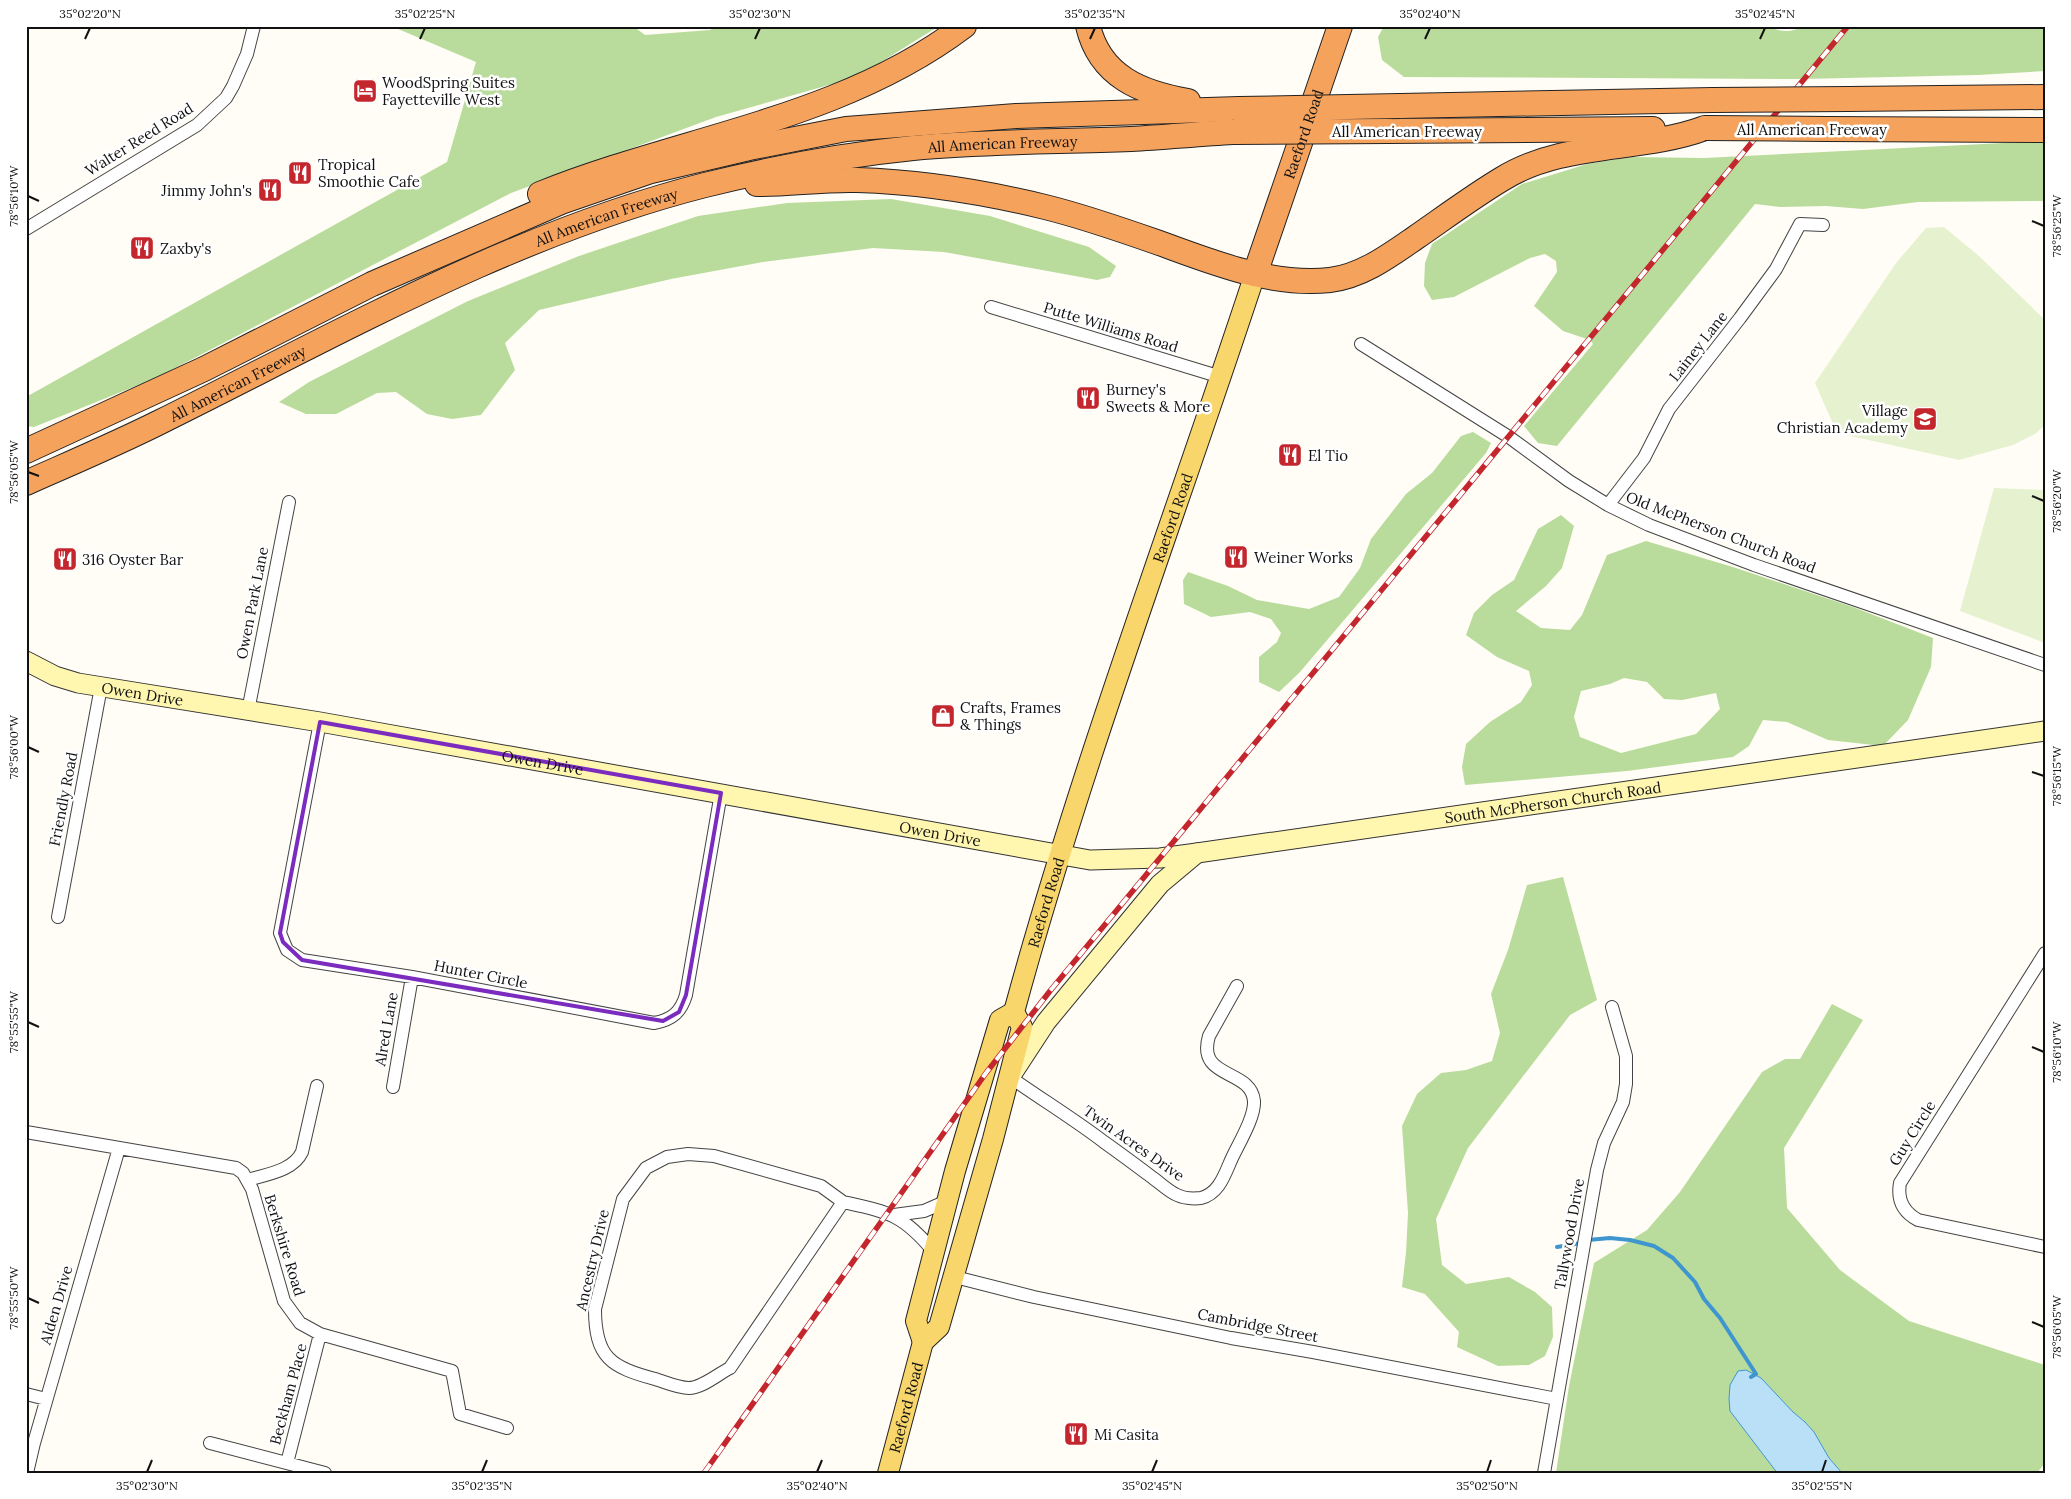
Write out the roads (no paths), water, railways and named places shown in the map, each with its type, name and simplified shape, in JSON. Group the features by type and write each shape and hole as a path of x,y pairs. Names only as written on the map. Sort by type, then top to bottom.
{"highway":[{"path":"372,284 470,226 522,202 619,165 751,126 840,95 877,80 910,62 938,46 964,26"},
{"path":"1088,26 1096,46 1108,65 1130,84 1164,97 1239,109"},
{"path":"1325,26 1332,50"},
{"name":"Raeford Road","path":"1255,274 1340,26"},
{"name":"All American Freeway","path":"26,451 204,369 372,284 561,202 651,171 748,148 846,129 1016,116 1239,109 1713,100 2045,97"},
{"name":"All American Freeway","path":"26,483 158,423 443,280 563,230 660,197 792,166 914,148 1128,139 1233,132 1826,129 2045,130"},
{"path":"705,185 855,180 954,188 1021,201 1094,220 1222,266 1255,274 1302,281 1332,280 1377,264 1503,178 1532,164 1691,131"}],"main road":[{"name":"Raeford Road","path":"923,1342 916,1321 947,1201 1000,1020 1014,1012 1061,854 1133,634 1255,274"},
{"name":"Owen Drive","path":"26,661 55,676 78,684 320,722 1061,854"},
{"name":"South McPherson Church Road","path":"1061,854 1090,860 1160,858 2045,731"},
{"path":"1010,1077 1046,1022 1154,892 1197,853"},
{"name":"Raeford Road","path":"888,1473 923,1342 939,1327 955,1277 1010,1077 1022,1027 1014,1012"}],"street":[{"name":"Walter Reed Road","path":"26,228 197,125 226,98 238,77 247,54 254,26"},
{"name":"Lainey Lane","path":"1608,505 1644,458 1669,409 1740,318 1776,268 1800,224 1823,225"},
{"name":"Putte Williams Road","path":"991,307 1221,377"},
{"name":"Old McPherson Church Road","path":"1361,344 1509,437 1569,481 1608,505 1649,524 1754,565 2045,665"},
{"name":"Owen Park Lane","path":"248,711 289,502"},
{"name":"Friendly Road","path":"58,917 101,687"},
{"name":"Hunter Circle","path":"320,722 280,933 282,942 287,950 302,960 412,977 654,1022 672,1018 679,1012 686,995 721,793"},
{"name":"Guy Circle","path":"2045,953 1900,1183 1898,1192 1904,1209 1918,1220 2045,1246"},
{"name":"Alred Lane","path":"393,1087 412,977"},
{"name":"Twin Acres Drive","path":"1010,1077 1101,1139 1175,1194 1192,1198 1210,1194 1222,1181 1252,1114 1254,1102 1252,1093 1246,1085 1217,1069 1207,1054 1206,1045 1209,1036 1237,986"},
{"name":"Tallywood Drive","path":"1544,1473 1597,1170 1604,1143 1623,1102 1626,1084 1626,1056 1612,1006"},
{"path":"248,1180 291,1166 298,1160 302,1152 316,1086"},
{"name":"Berkshire Road","path":"26,1132 228,1166 243,1173 248,1180 284,1301 300,1323 320,1334 452,1371 460,1414 507,1428"},
{"name":"Alden Drive","path":"27,1473 46,1399 118,1148"},
{"name":"Ancestry Drive","path":"843,1202 730,1368 690,1388 628,1372 611,1362 602,1350 596,1332 595,1309 623,1199 646,1168 667,1157 688,1154 714,1156 821,1186 843,1202 894,1215 913,1228 934,1252"},
{"name":"Ancestry Drive","path":"894,1215 924,1211 947,1201"},
{"name":"Cambridge Street","path":"955,1277 1034,1297 1231,1338 1557,1399"},
{"name":"Beckham Place","path":"287,1463 320,1334"},
{"path":"26,1394 46,1399"},
{"path":"210,1443 325,1473"}],"water":[{"path":"1746,1370 1761,1378 1805,1422 1814,1432 1829,1458 1842,1473 1778,1473 1775,1470 1730,1411 1730,1385 1738,1371"}],"waterway":[{"path":"1588,1240 1610,1238 1630,1240 1654,1246 1673,1258 1695,1282 1704,1299 1720,1318 1756,1374 1751,1377"},
{"path":"1557,1247 1581,1243"}],"railway":[{"path":"704,1473 986,1073 1050,991 1848,26"}],"place":[{"name":"WoodSpring Suites Fayetteville West","path":"365,91"},
{"name":"Tropical Smoothie Cafe","path":"300,173"},
{"name":"Jimmy John's","path":"270,190"},
{"name":"Zaxby's","path":"142,248"},
{"name":"Burney's Sweets & More","path":"1088,398"},
{"name":"Village Christian Academy","path":"1925,419"},
{"name":"El Tio","path":"1290,455"},
{"name":"Weiner Works","path":"1236,557"},
{"name":"316 Oyster Bar","path":"65,559"},
{"name":"Crafts, Frames & Things","path":"943,716"},
{"name":"Mi Casita","path":"1076,1434"}]}
